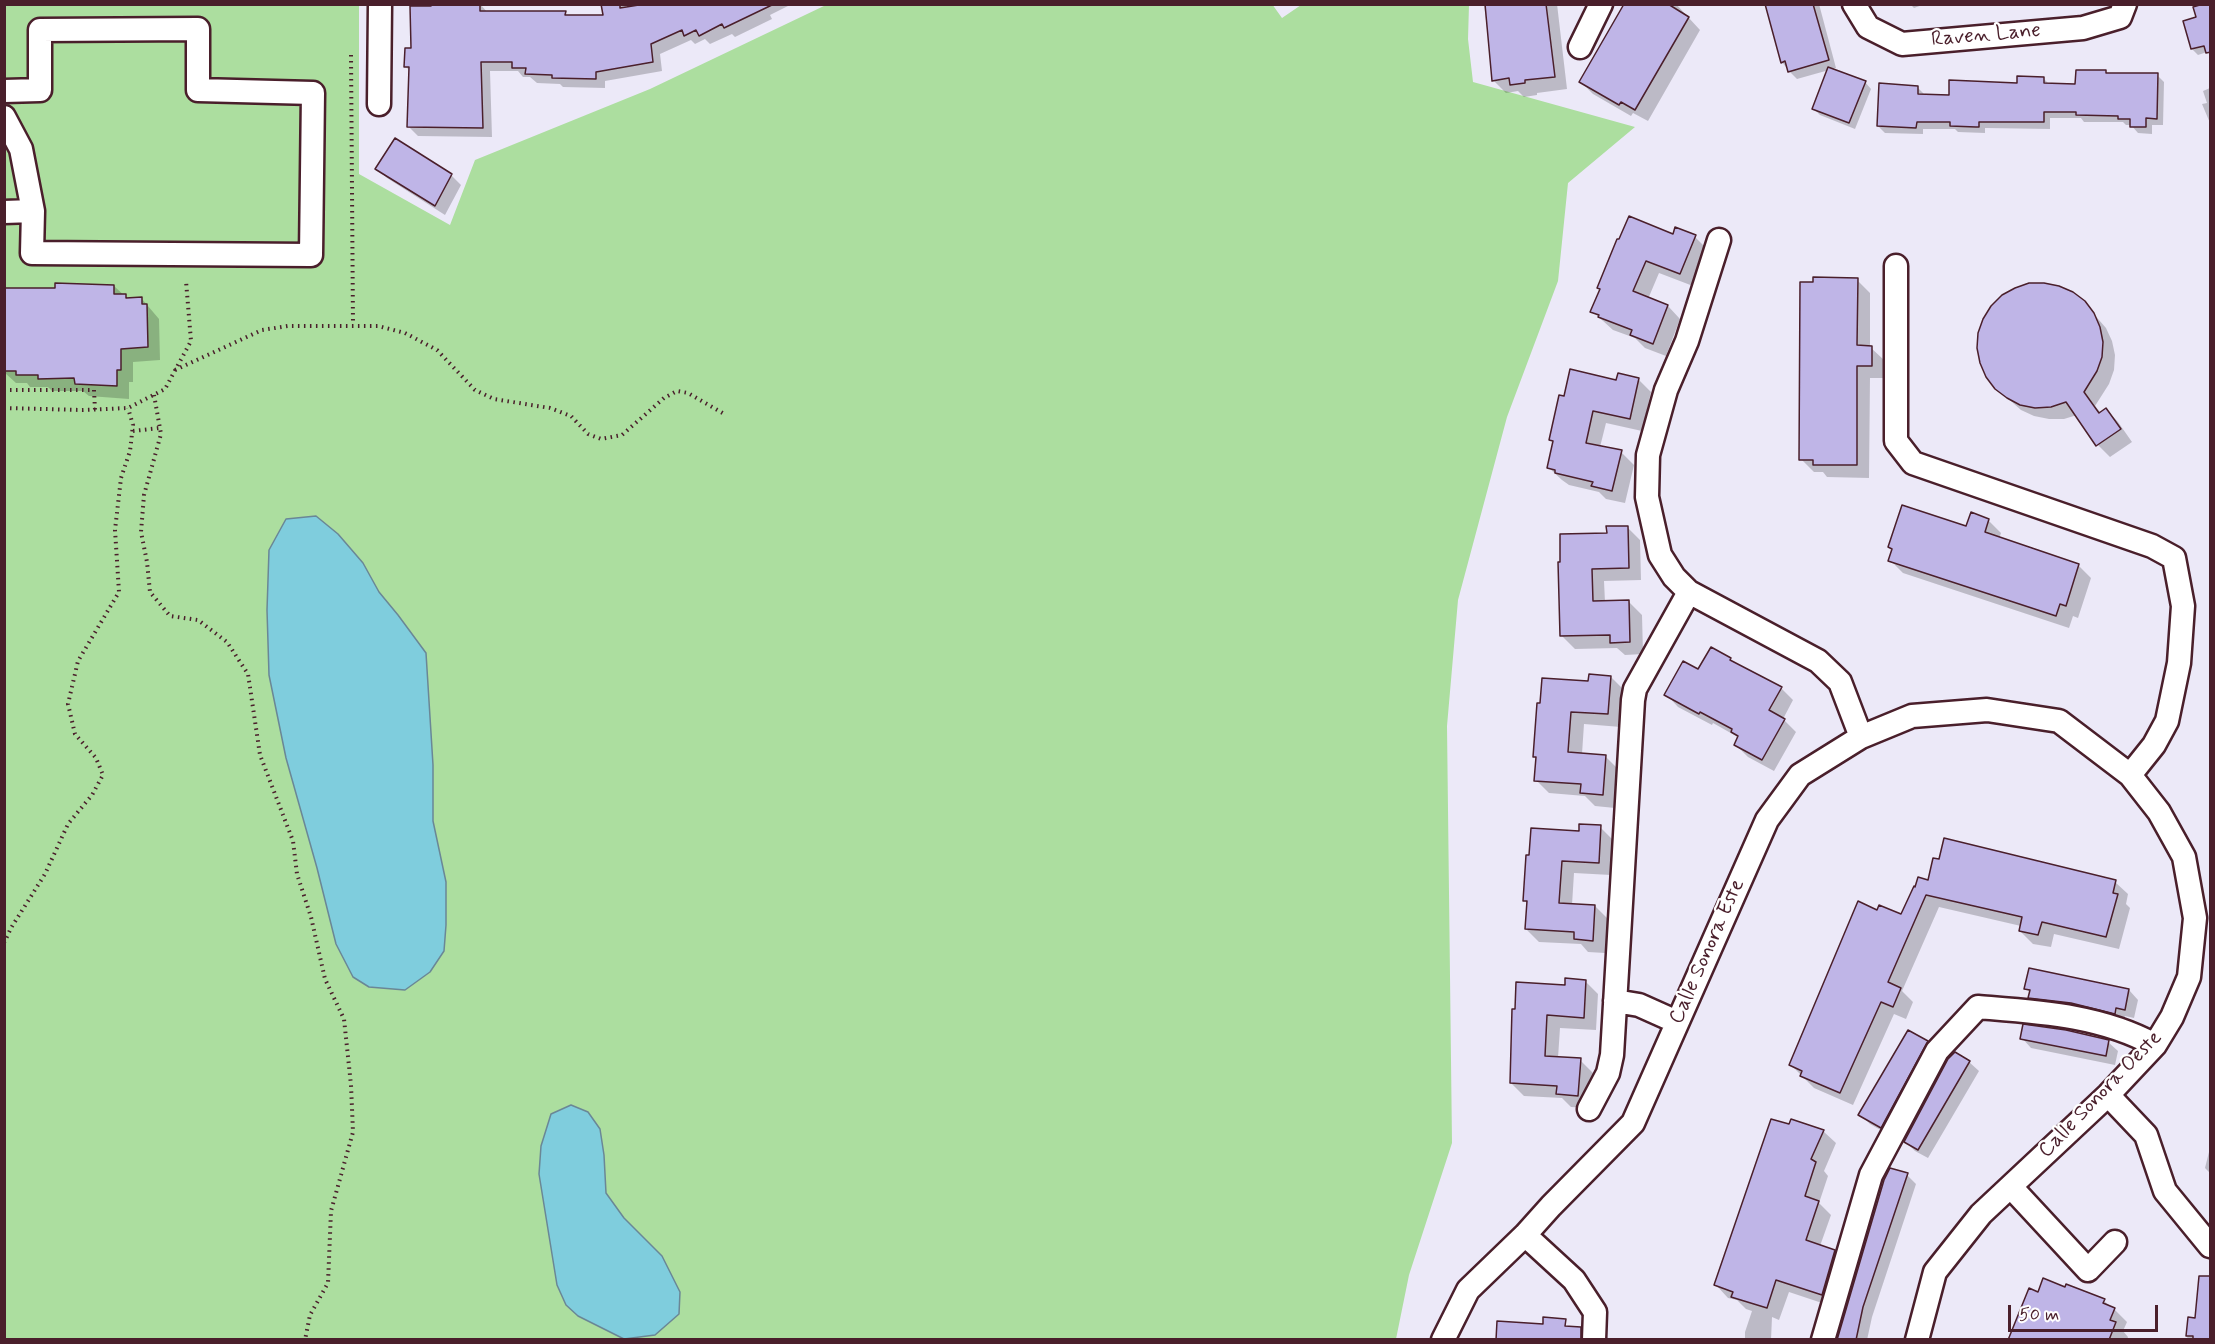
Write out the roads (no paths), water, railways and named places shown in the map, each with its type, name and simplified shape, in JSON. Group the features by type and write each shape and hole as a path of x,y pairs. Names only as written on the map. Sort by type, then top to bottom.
{"street":[{"path":"379,104 380,4"},
{"path":"1580,47 1601,4"},
{"name":"Raven Lane","path":"1854,4 1868,27 1902,44 2083,28 2120,17 2125,4"},
{"path":"4,91 40,90 40,30 198,29 198,90 314,93 311,255 32,253 33,211 21,149 4,117"},
{"path":"4,212 33,211"},
{"path":"1719,240 1687,341 1666,390 1648,455 1647,497 1660,555 1674,577 1689,592 1818,661 1840,682 1861,737"},
{"path":"1896,266 1896,441 1913,463 2152,546 2174,558 2183,606 2177,675 2167,720 2154,745 2130,775"},
{"path":"1589,1110 1608,1073 1612,1055 1635,689 1689,592"},
{"name":"Calle Sonora Este","path":"1443,1340 1468,1290 1525,1235 1632,1123 1767,820 1800,775 1861,737 1912,716 1987,710 2059,721"},
{"name":"Calle Sonora Oeste","path":"1917,1340 1935,1272 1981,1214 2108,1095 2155,1046 2172,1017 2188,977 2195,918 2184,857 2159,812 2130,775 2059,721"},
{"path":"1615,1001 1638,1005 1677,1022"},
{"path":"1823,1340 1871,1176 1937,1051 1978,1007 2062,1014 2134,1034 2155,1046"},
{"path":"2108,1095 2146,1135 2165,1191 2211,1246"},
{"path":"2011,1187 2088,1270 2115,1242"},
{"path":"1525,1235 1574,1280 1595,1312 1594,1340"}],"water":[{"path":"316,516 338,534 363,563 379,592 426,653 433,765 433,821 446,882 446,925 444,951 430,972 405,990 369,987 353,977 336,944 286,758 269,675 267,610 269,550 286,519"},
{"path":"571,1105 588,1112 600,1129 606,1193 624,1218 662,1256 680,1292 679,1314 655,1335 624,1339 578,1316 566,1305 557,1285 539,1174 541,1146 551,1114"}]}
